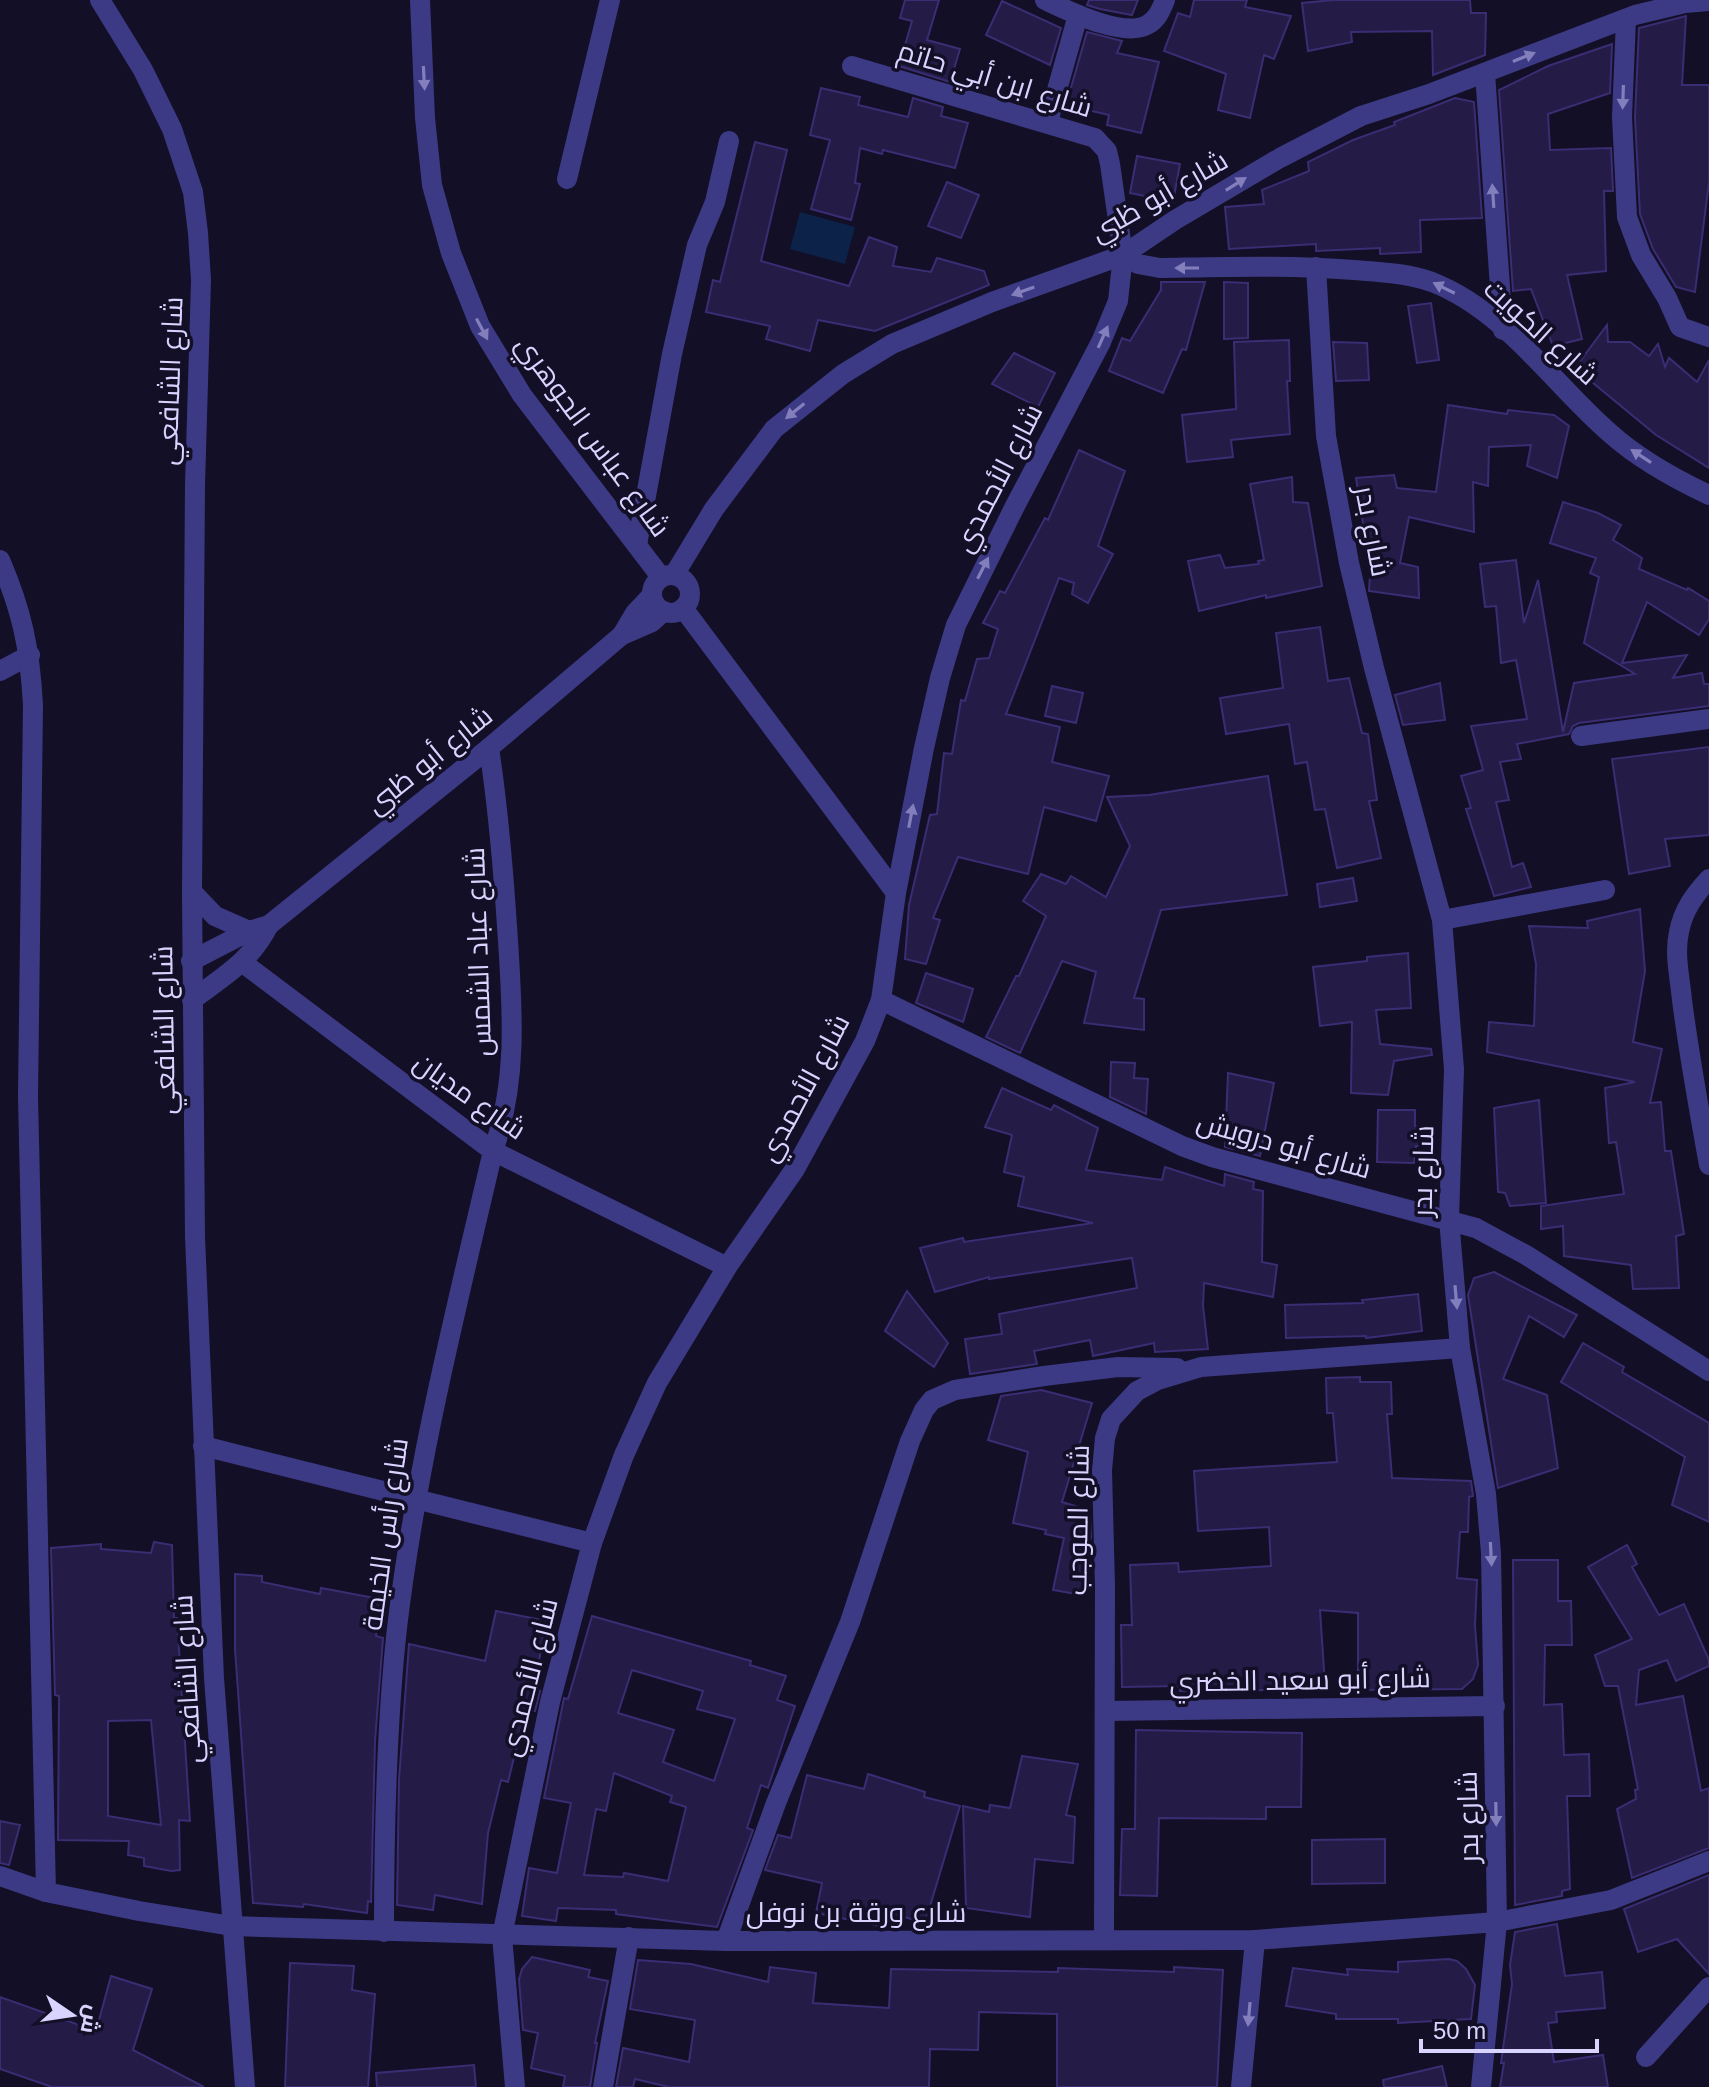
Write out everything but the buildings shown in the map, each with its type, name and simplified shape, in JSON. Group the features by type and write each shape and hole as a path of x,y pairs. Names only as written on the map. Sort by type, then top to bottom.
{"street":[{"name":"شارع الشافعي","path":"100,0 143,70 172,129 193,192 198,233 201,280 195,485 191,961 195,1237 214,1678 243,2085"},
{"name":"شارع عباس الجوهري","path":"420,0 425,118 432,185 465,290 480,326 522,395 637,545 667,593 896,893"},
{"path":"567,179 610,0"},
{"path":"1045,0 1078,15 1124,28 1149,24 1157,17 1165,0"},
{"name":"شارع أبو ظبي","path":"191,961 259,928 489,748 622,635 652,622 714,509 757,449 790,414 843,374 892,344 945,320 1123,255 1175,220 1361,116 1626,19 1685,3 1709,1"},
{"path":"1048,122 1078,15"},
{"path":"1626,19 1622,117 1624,195 1630,226 1641,255 1680,327 1709,337"},
{"name":"شارع ابن أبي حاتم","path":"852,66 1095,138 1107,151 1123,255"},
{"path":"1485,73 1503,330"},
{"path":"637,545 697,245 715,202 729,141"},
{"name":"شارع الكويت","path":"1123,255 1138,264 1160,268 1316,267 1418,278 1461,296 1503,330 1611,434 1651,463 1706,488"},
{"name":"شارع الأحمدي","path":"515,2087 502,1936 550,1702 592,1543 624,1455 657,1383 727,1267 795,1169 865,1041 881,1000 896,893 927,734 956,625 1101,342 1118,301 1123,255"},
{"name":"شارع بدر","path":"1316,267 1326,436 1349,563 1442,920 1454,1069 1449,1219 1460,1348 1486,1494 1491,1553 1497,1922 1481,2087"},
{"path":"0,560 14,592 30,655 34,752 28,1096 46,1892"},
{"path":"0,671 30,655"},
{"path":"1581,736 1709,719"},
{"name":"شارع عباد الشمس","path":"489,748 500,817 511,1034 507,1102 493,1151"},
{"path":"1709,879 1684,913 1678,934 1677,956 1700,1072 1709,1165"},
{"path":"1442,920 1605,890"},
{"path":"192,892 215,916 259,928"},
{"name":"شارع أبو ظبي","path":"192,1000 243,963 258,946 259,928"},
{"name":"شارع مديان","path":"243,963 493,1151 727,1267"},
{"name":"شارع أبو درويش","path":"881,1000 1182,1146 1212,1157 1476,1228 1526,1255 1709,1371"},
{"name":"شارع رأس الخيمة","path":"384,1932 385,1810 397,1630 428,1432 493,1151"},
{"name":"شارع الموجب","path":"1104,1940 1105,1587 1102,1470 1105,1438 1111,1419 1137,1391 1158,1380 1201,1367 1460,1348"},
{"path":"726,1941 776,1803 850,1622 910,1441 932,1400 955,1390 1085,1369 1201,1367"},
{"path":"203,1446 592,1543"},
{"name":"شارع أبو سعيد الخضري","path":"1105,1711 1495,1706"},
{"name":"شارع ورقة بن نوفل","path":"0,1876 46,1892 232,1926 726,1941 1255,1940 1497,1922 1611,1900 1709,1861"},
{"path":"603,2087 629,1937"},
{"path":"1241,2087 1255,1940"},
{"path":"1646,2057 1709,1987"}],"water":[{"path":"800,212 855,227 845,264 790,249"}]}
